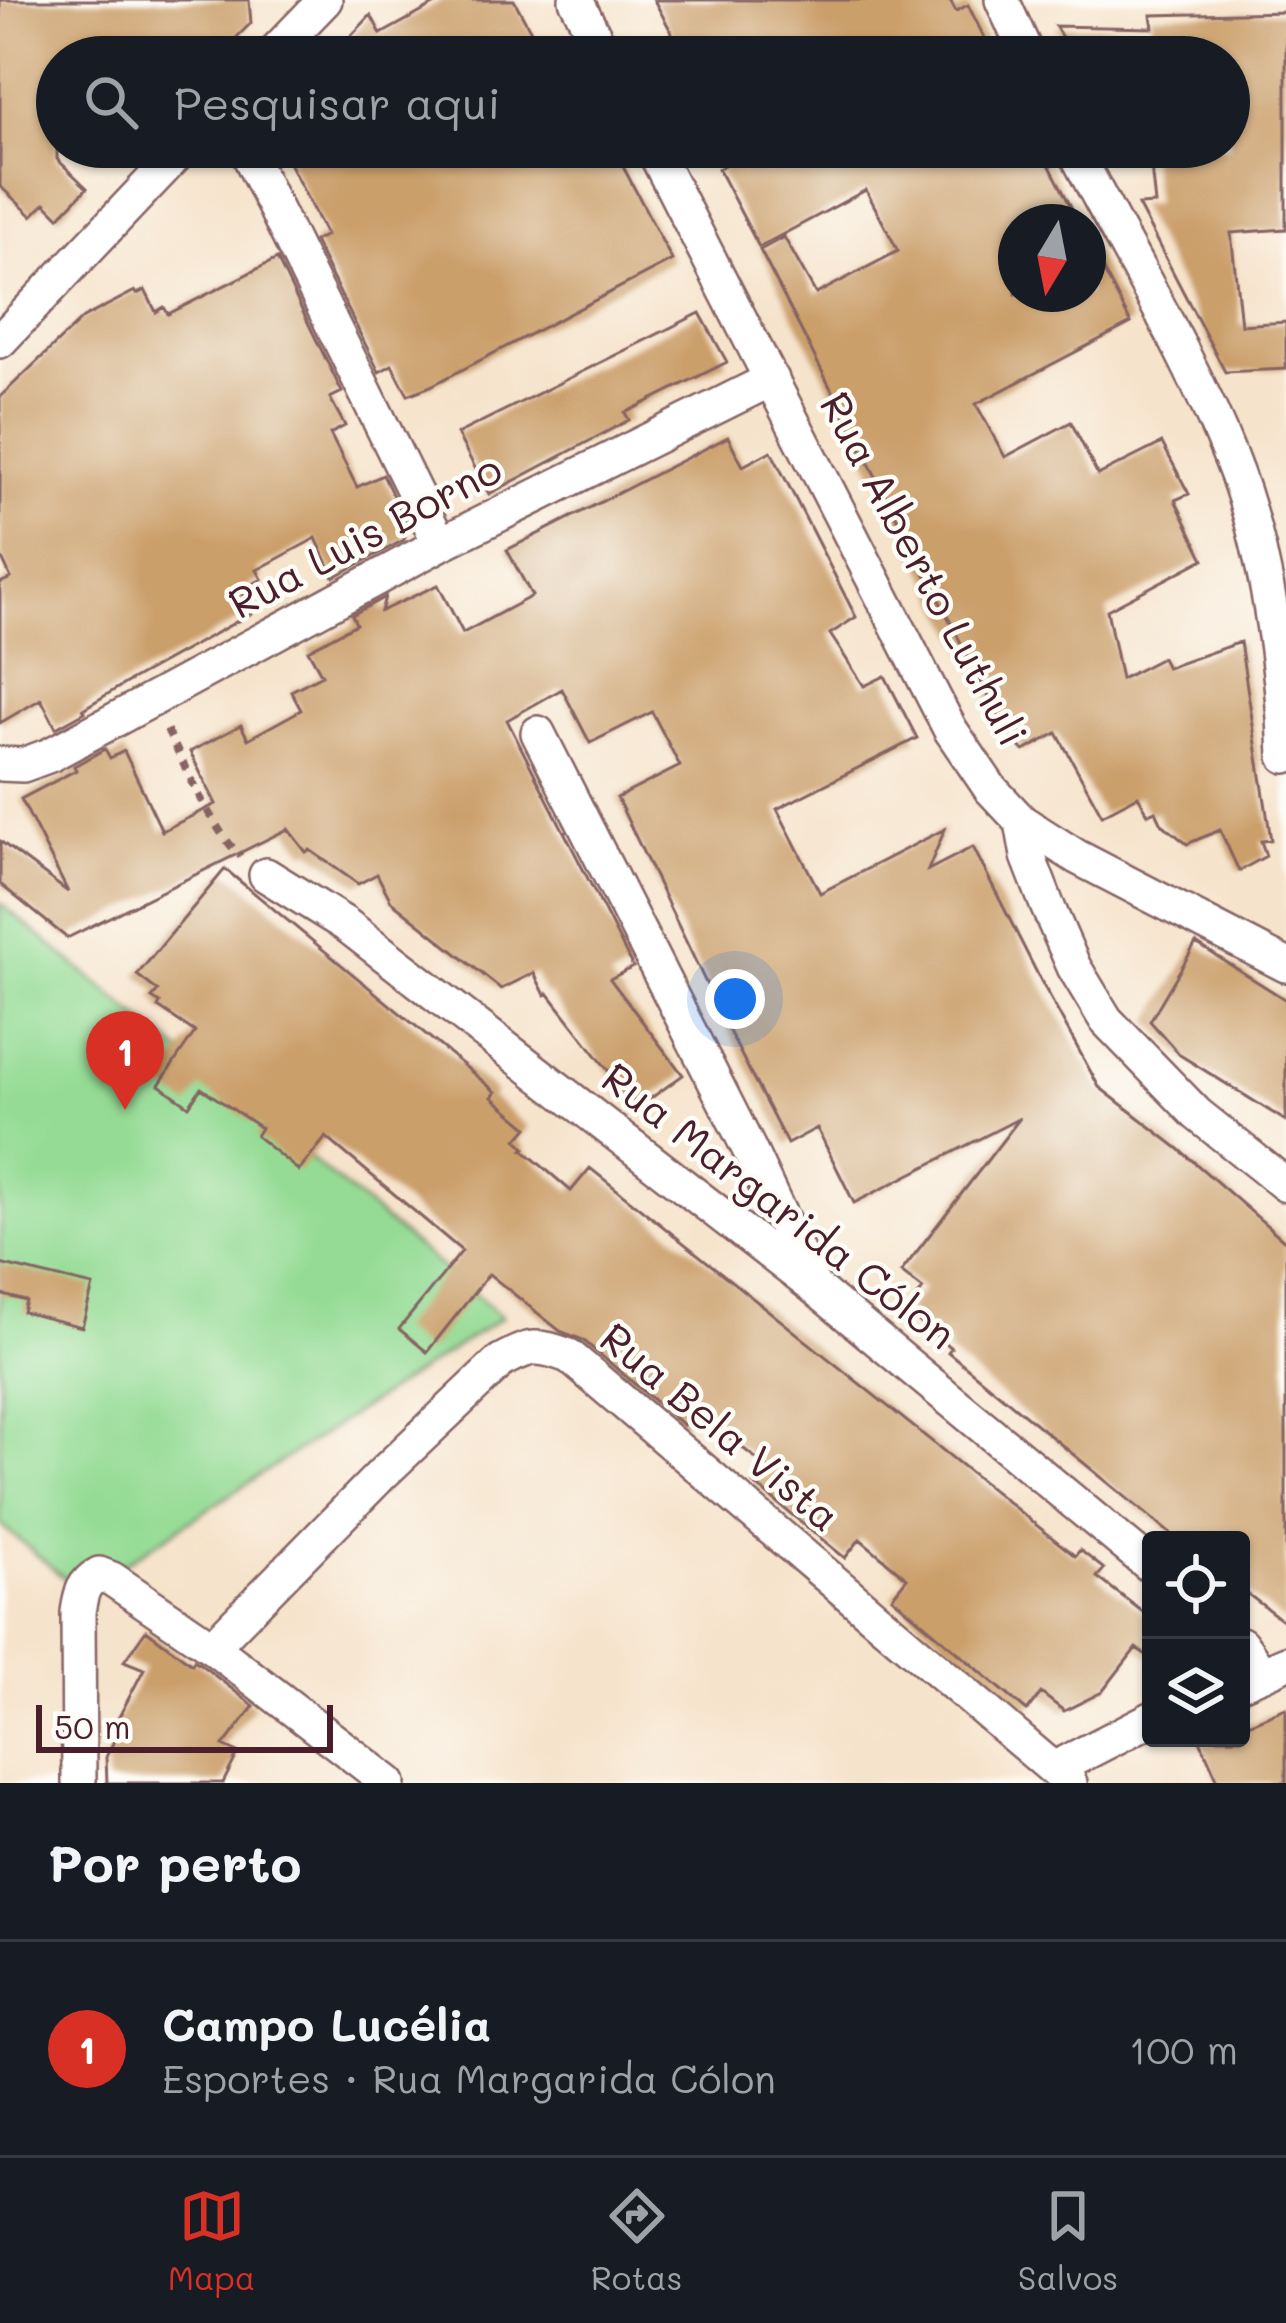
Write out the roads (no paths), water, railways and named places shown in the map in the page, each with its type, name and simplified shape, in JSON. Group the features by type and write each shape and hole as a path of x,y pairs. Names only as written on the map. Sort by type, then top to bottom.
{"street":[{"path":"576,0 594,36"},
{"path":"1002,0 1018,36"},
{"path":"285,36 307,6"},
{"path":"0,341 164,168"},
{"path":"255,168 440,544"},
{"name":"Rua Alberto Luthuli","path":"663,168 950,729 990,788 1022,822 1077,857 1285,964"},
{"path":"1084,168 1190,365 1232,461 1256,533 1273,632 1286,756"},
{"name":"Rua Luis Borno","path":"0,764 23,765 50,755 440,544 772,380"},
{"path":"538,733 814,1287"},
{"path":"1022,822 1028,856 1047,905 1074,967 1106,1019 1197,1114 1286,1185"},
{"name":"Rua Margarida Cólon","path":"266,875 345,924 814,1287 1142,1559"},
{"path":"1285,964 1286,938"},
{"name":"Rua Bela Vista","path":"212,1647 501,1361 525,1348 543,1346 568,1356 1062,1776"},
{"path":"79,1783 78,1612 81,1592 99,1574 212,1647 389,1783"},
{"path":"1062,1776 1142,1725"}],"place":[{"name":"Campo Lucélia","path":"125,1110"}]}
